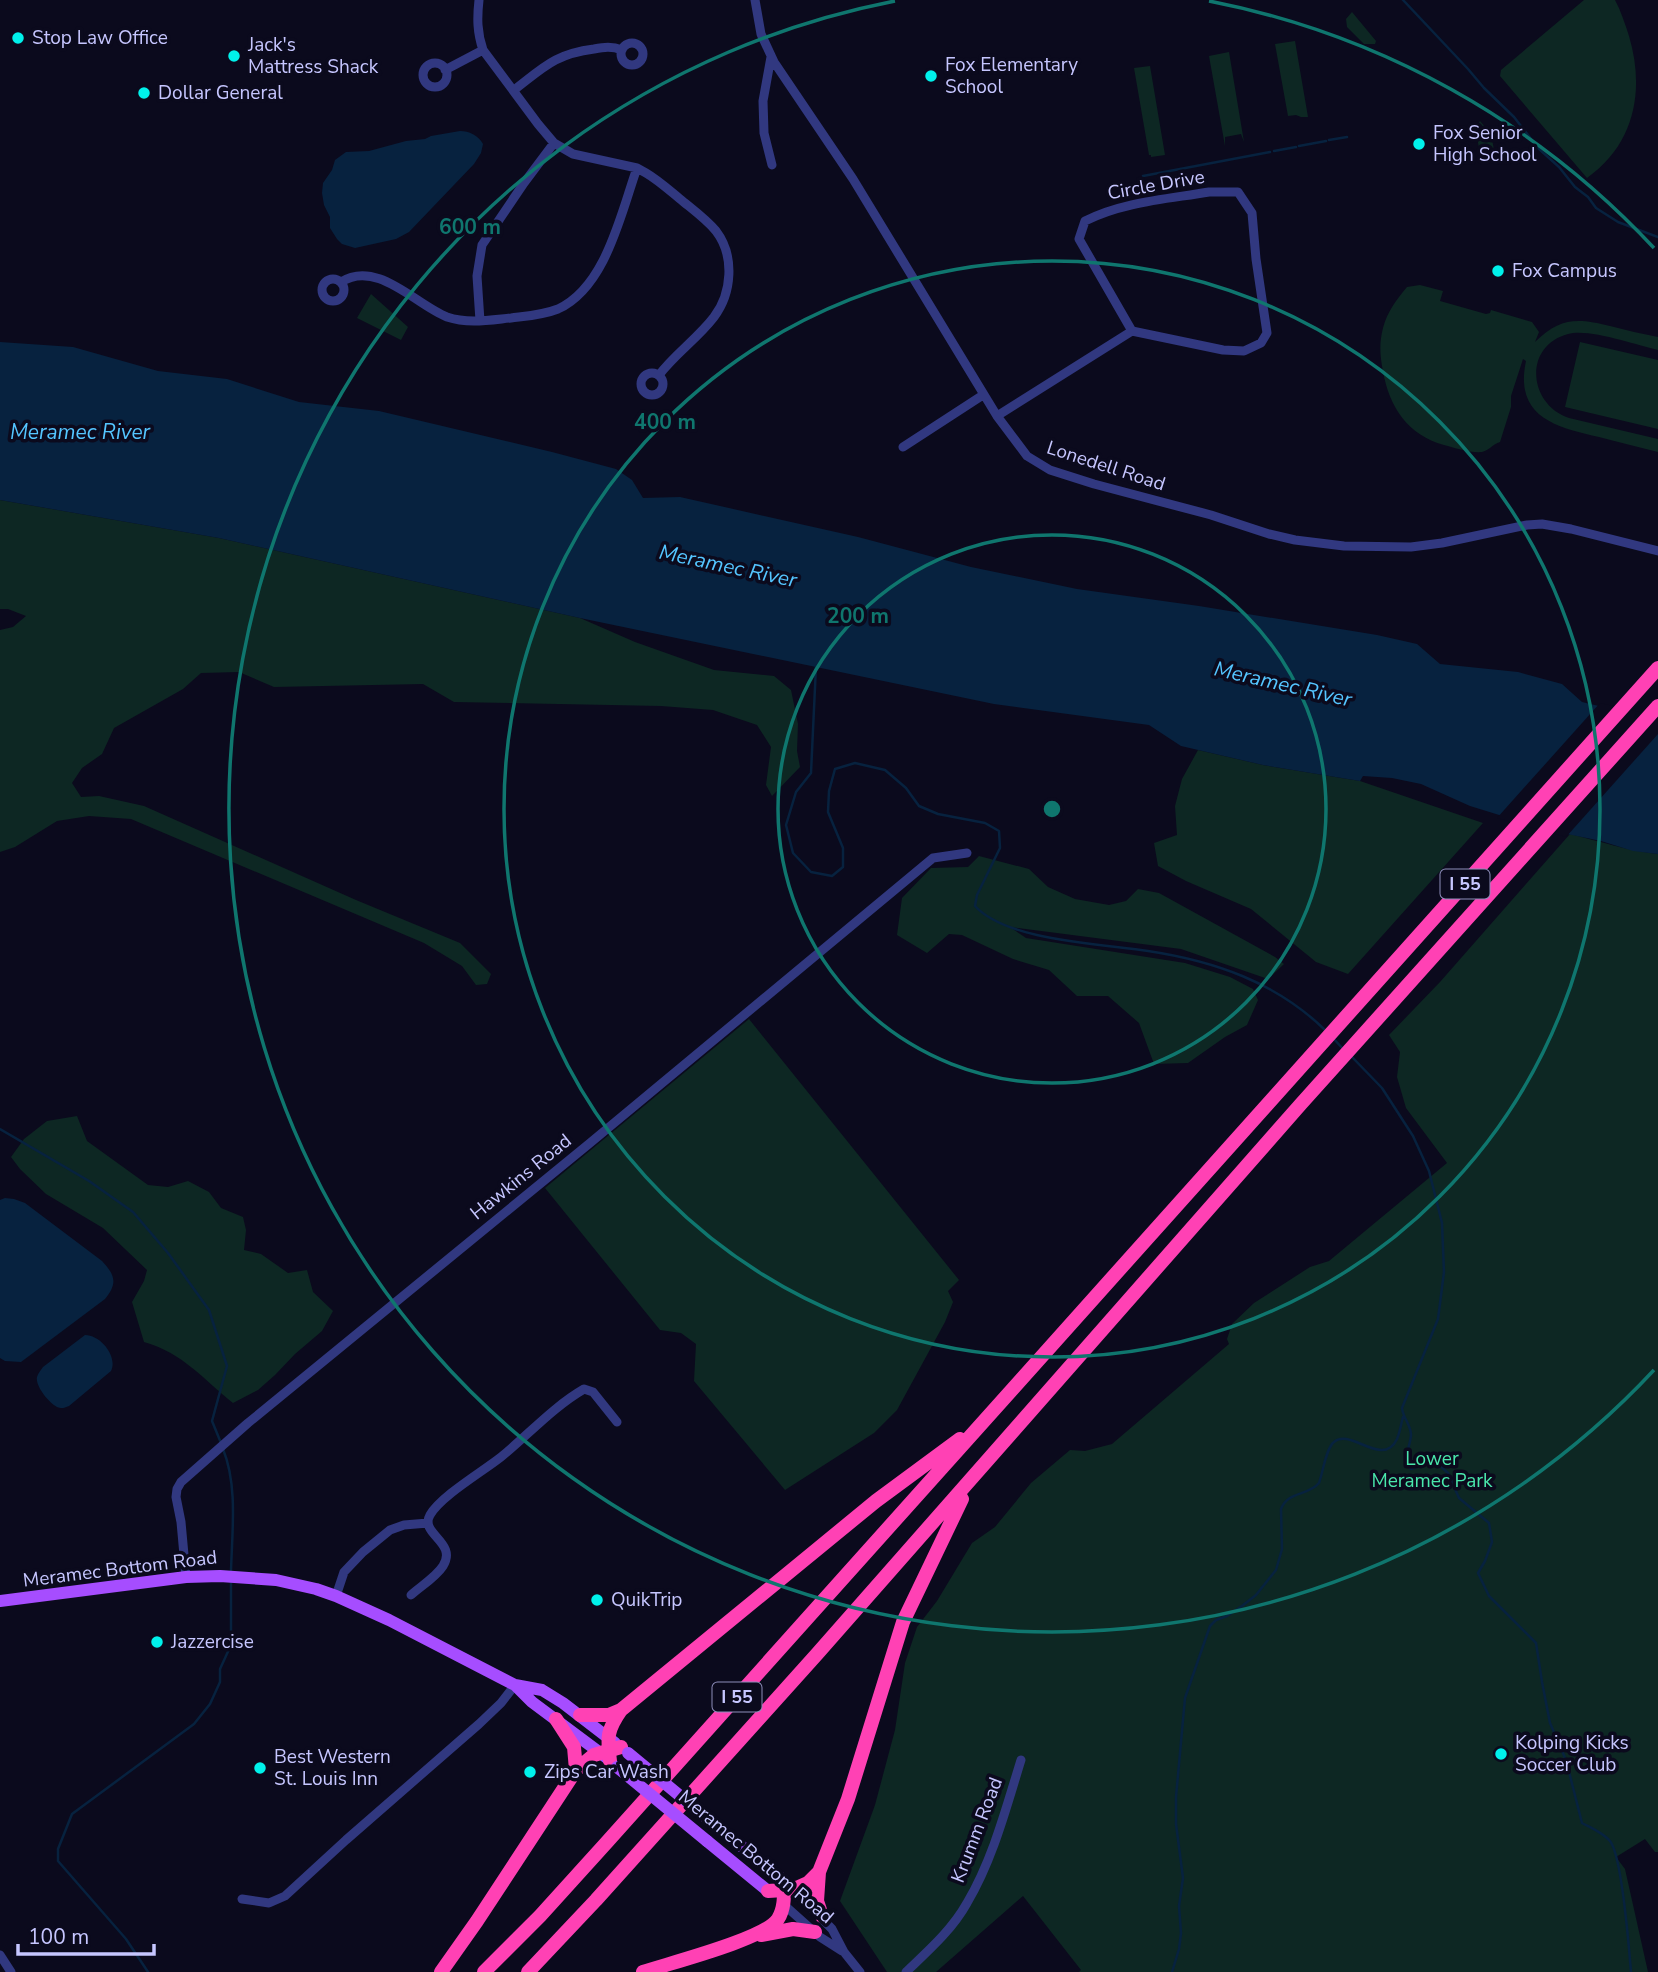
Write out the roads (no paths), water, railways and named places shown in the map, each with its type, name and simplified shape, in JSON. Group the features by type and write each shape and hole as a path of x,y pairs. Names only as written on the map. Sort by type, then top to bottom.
{"highway":[{"name":"I 55","path":"484,1972 582,1870 1658,668"},
{"name":"I 55","path":"528,1972 596,1900 968,1484 1300,1105 1658,706"},
{"path":"580,1715 609,1715 621,1710 876,1501 986,1419"},
{"path":"821,1916 817,1901 819,1872 848,1799 903,1622 968,1484"},
{"path":"442,1972 576,1770 585,1760 613,1753 609,1729 621,1710"},
{"path":"556,1719 574,1747 576,1770"},
{"path":"768,1891 786,1891 808,1883 819,1872"},
{"path":"749,1938 771,1927 778,1920 786,1891"},
{"path":"643,1972 749,1938 793,1929 815,1932"}],"main road":[{"name":"Meramec Bottom Road","path":"0,1601 186,1577 220,1576 276,1580 336,1597 389,1620 515,1685 542,1690 580,1715 613,1753 707,1841 768,1891"},
{"name":"Meramec Bottom Road","path":"515,1685 532,1702 556,1719 613,1753 719,1828 786,1891"}],"street":[{"path":"479,0 477,23 484,50 554,143 583,157 637,168 655,178 713,227 723,244 728,260 728,282 721,305 707,325 659,375"},
{"name":"Lonedell Road","path":"755,0 761,34 771,57 853,179 983,395 1027,457 1050,470 1123,493 1295,540 1344,546 1411,547 1542,524 1658,551"},
{"path":"514,90 562,55 606,47 622,50"},
{"path":"445,70 484,50"},
{"path":"771,57 763,101 764,133 772,165"},
{"path":"480,321 477,276 482,245 554,143"},
{"path":"341,282 357,276 370,277 397,287 449,318 469,321 548,312 560,308 578,294 612,243 637,168"},
{"name":"Circle Drive","path":"1209,192 1238,192 1251,213 1267,332 1261,343 1244,351 1223,350 1132,331 1079,239 1085,222 1101,213 1143,203 1209,192"},
{"path":"997,416 1132,331"},
{"path":"903,447 983,395"},
{"name":"Hawkins Road","path":"186,1577 176,1497 181,1482 374,1313 590,1143 933,858 967,853"},
{"path":"411,1595 442,1568 445,1561 446,1549 440,1539 430,1531 428,1523 429,1516 440,1503 500,1458 583,1389 593,1392 617,1422"},
{"path":"336,1597 344,1572 363,1552 390,1531 404,1525 428,1523"},
{"path":"242,1899 270,1903 285,1896 501,1703 515,1685"},
{"name":"Krumm Road","path":"906,1972 939,1941 967,1905 987,1864 1021,1760"},
{"name":"Meramec Bottom Road","path":"786,1891 821,1916 860,1972"},
{"name":"Meramec Bottom Road","path":"786,1891 815,1932 844,1952"},
{"path":"0,1955 11,1972"}],"water":[{"path":"460,131 479,138 483,144 481,153 474,164 409,232 396,239 355,248 342,244 337,239 330,228 330,217 322,193 323,183 335,160 346,152 369,151"},
{"name":"Meramec River","path":"0,342 73,347 158,371 227,379 299,402 379,411 552,452 616,469 632,480 643,498 680,497 858,537 971,567 1077,589 1377,635 1417,644 1440,664 1518,672 1562,684 1582,702 1658,720 1658,854 1633,851 1548,830 1470,806 1421,784 1363,776 1360,781 1263,765 1181,746 1149,725 994,704 580,618 219,538 0,500"},
{"path":"5,1198 25,1203 102,1261 113,1279 112,1288 105,1299 21,1362 0,1358 0,1200"},
{"path":"85,1335 97,1339 107,1348 112,1359 111,1371 69,1406 57,1407 40,1389 37,1376 43,1367"}],"waterway":[{"path":"1403,0 1596,208 1618,222 1658,237"},
{"path":"1329,140 1347,137"},
{"path":"1299,146 1326,141"},
{"path":"1274,151 1296,147"},
{"path":"1143,176 1270,152"},
{"path":"816,666 811,773 796,792 786,825 793,853 811,872 832,876 843,867 843,848 828,812 829,791 835,769 855,763 885,770 906,788 919,806 938,814 985,823 999,831 1000,848 977,895 975,906 990,918 1032,934 1173,955 1220,968 1243,976 1286,999 1325,1030"},
{"path":"1332,1037 1344,1050"},
{"path":"1352,1057 1382,1088 1413,1136 1429,1171 1442,1223 1444,1272 1438,1319 1402,1408 1411,1431 1408,1465 1411,1469 1428,1463 1438,1464 1448,1473 1459,1498 1489,1523 1492,1542 1478,1573 1489,1596 1536,1643 1550,1723 1566,1760 1582,1823 1607,1838 1614,1850 1624,1903 1631,1972"},
{"path":"0,1129 89,1181 133,1212 168,1253 209,1310 227,1366 212,1421 221,1443"},
{"path":"1172,1972 1181,1933 1179,1906 1183,1878 1176,1824 1176,1797 1185,1698 1210,1626 1256,1595 1276,1570 1282,1549 1281,1509 1288,1499 1319,1483 1331,1445 1341,1439 1349,1439 1384,1450 1391,1447 1397,1439 1403,1417"},
{"path":"223,1449 231,1478 231,1571"},
{"path":"148,1972 126,1939 58,1861 58,1849 72,1814 194,1724 210,1704 220,1682 220,1669 231,1645 231,1581"}],"place":[{"name":"Stop Law Office","path":"18,38"},
{"name":"Jack's Mattress Shack","path":"234,56"},
{"name":"Fox Elementary School","path":"931,76"},
{"name":"Dollar General","path":"144,93"},
{"name":"Fox Senior High School","path":"1419,144"},
{"name":"Fox Campus","path":"1498,271"},
{"name":"QuikTrip","path":"597,1600"},
{"name":"Jazzercise","path":"157,1642"},
{"name":"Kolping Kicks Soccer Club","path":"1501,1754"},
{"name":"Best Western St. Louis Inn","path":"260,1768"},
{"name":"Zips Car Wash","path":"530,1772"}],"park label":[{"name":"Lower Meramec Park","path":"1432,1470"}]}
